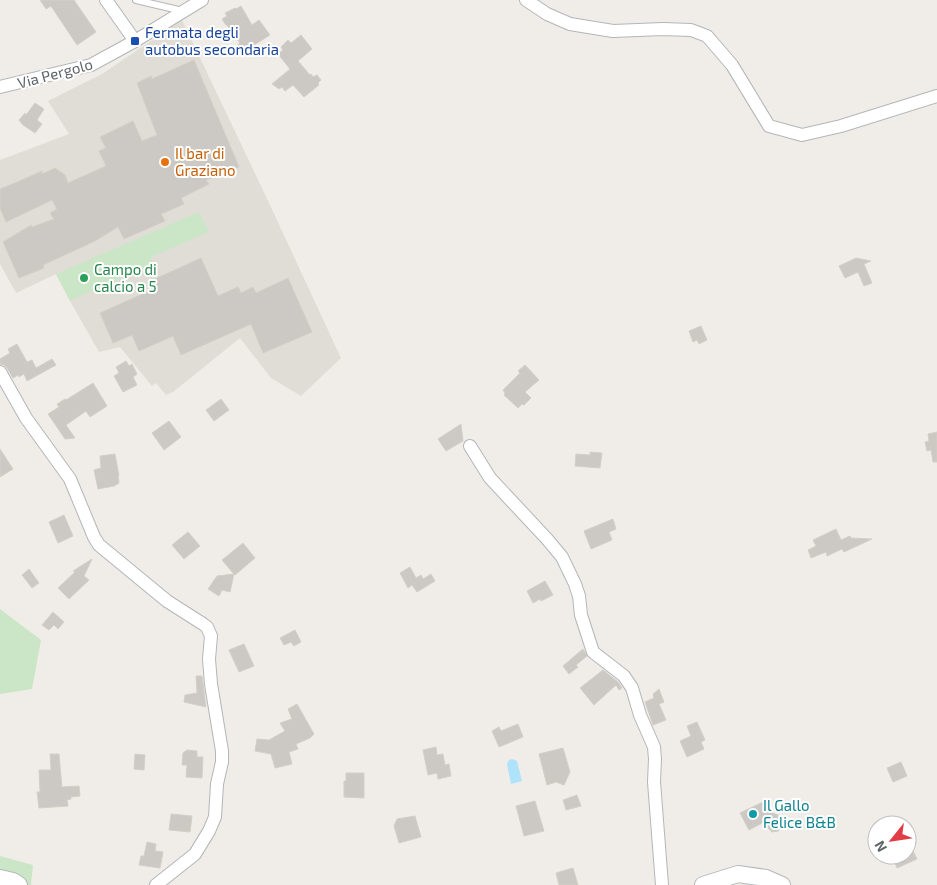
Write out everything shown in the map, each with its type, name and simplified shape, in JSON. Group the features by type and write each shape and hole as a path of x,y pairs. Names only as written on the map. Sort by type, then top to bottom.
{"street":[{"path":"106,0 135,41"},
{"name":"Via Pergolo","path":"0,87 91,66 202,0"},
{"path":"526,0 547,14 570,24 613,31 691,30 707,36 732,66 769,126 802,135 841,126 937,96"},
{"path":"0,372 26,418 70,479 99,545 167,601 203,624 210,632 209,659 211,684 222,757 217,784 215,817 195,854 156,885"},
{"path":"470,446 490,478 562,556 579,596 581,615 593,652 624,676 632,688 640,715 654,747 654,782 662,885"},
{"path":"703,885 738,874 766,878 782,885"},
{"path":"0,878 13,881 19,885"}],"lane":[{"path":"136,0 184,12"}],"shaded area":[{"path":"182,20 341,358 301,396 271,378 240,338 173,392 166,395 156,383 152,386 120,347 99,352 56,274 16,293 0,264 0,160 69,134 48,101 102,74"}],"green space":[{"path":"199,212 209,232 151,257 153,263 70,301 56,274"},
{"path":"0,609 41,640 32,689 0,694"},
{"path":"0,856 33,865 31,885 22,885 0,876"}],"water":[{"path":"512,759 517,761 522,781 511,784 507,764"}],"building":[{"path":"40,0 74,0 96,32 77,45 51,6 46,9"},
{"path":"241,6 252,25 259,20 270,35 240,54 234,48 240,43 222,19 227,16 225,13"},
{"path":"301,35 312,49 298,61 310,75 313,77 317,75 321,80 318,83 319,85 304,97 293,85 285,91 282,87 279,89 272,84 290,69 278,54 283,50 281,47 288,40 291,43"},
{"path":"194,60 239,167 206,180 209,184 181,198 184,204 161,214 165,221 124,239 118,227 95,241 43,265 44,268 19,278 3,242 31,225 32,227 54,219 50,213 57,209 52,200 6,222 0,208 0,189 42,171 42,174 55,168 65,175 68,183 106,166 99,151 106,148 100,137 133,121 142,141 157,135 137,83 151,76 152,79"},
{"path":"35,103 44,109 37,120 42,124 35,133 19,120 25,113 26,115"},
{"path":"201,258 218,296 238,287 241,293 253,287 256,293 288,278 312,332 263,353 251,324 181,355 173,336 139,351 132,335 113,343 100,313 158,287 155,279"},
{"path":"856,258 871,261 864,264 872,283 864,286 858,272 845,278 839,266"},
{"path":"701,326 707,340 699,344 697,340 693,342 689,331"},
{"path":"17,344 27,362 32,360 36,368 52,359 56,365 27,381 24,374 27,372 13,378 7,368 0,364 0,359 10,353 8,349"},
{"path":"126,361 129,366 132,364 137,374 133,377 137,385 123,392 114,376 119,373 116,367"},
{"path":"525,365 539,380 525,392 531,398 518,408 504,395 503,390 520,373 518,371"},
{"path":"93,383 107,406 90,417 86,411 66,425 75,438 65,439 48,414 59,407 57,404"},
{"path":"221,399 229,410 214,421 206,410"},
{"path":"169,421 181,437 164,450 152,433"},
{"path":"461,424 463,441 446,451 438,439"},
{"path":"937,432 937,462 933,462 931,450 927,451 925,442 929,441 928,434"},
{"path":"0,449 13,469 0,477"},
{"path":"590,452 602,453 600,468 575,466 576,454 590,455"},
{"path":"115,454 119,483 114,486 98,489 94,470 101,468 100,456"},
{"path":"64,515 73,536 58,543 49,522"},
{"path":"613,519 616,529 609,532 612,540 591,549 584,531"},
{"path":"836,529 841,540 850,536 851,538 872,539 844,552 842,549 827,556 826,552 811,558 808,550 816,546 813,540"},
{"path":"188,532 200,546 184,559 172,545"},
{"path":"243,543 255,558 235,575 222,560"},
{"path":"92,559 84,576 89,580 69,599 58,588 75,572 73,571"},
{"path":"410,567 416,578 421,575 423,579 431,574 435,581 417,592 412,585 408,588 400,573"},
{"path":"29,569 39,583 32,588 22,575"},
{"path":"234,574 230,592 222,590 219,596 208,589 217,576"},
{"path":"545,581 553,595 533,603 527,591"},
{"path":"53,612 64,622 58,629 54,625 49,630 42,625"},
{"path":"295,630 301,642 294,646 291,642 284,645 280,638"},
{"path":"244,644 254,666 239,672 229,650"},
{"path":"583,649 587,656 569,674 563,666"},
{"path":"603,670 618,682 622,688 619,690 616,685 594,705 580,688"},
{"path":"196,676 202,676 206,707 184,702 185,695 197,693"},
{"path":"659,689 664,702 659,704 666,720 653,725 645,702 654,698 653,694"},
{"path":"297,704 314,734 310,738 296,744 298,749 289,752 292,764 275,768 271,754 255,751 257,739 269,740 285,731 280,723 292,719 288,709"},
{"path":"697,722 705,740 701,742 704,749 687,757 680,741 691,736 687,726"},
{"path":"518,724 523,737 499,747 492,731 499,727 501,731"},
{"path":"436,747 437,755 443,754 445,765 449,764 451,776 438,779 437,773 428,775 423,750"},
{"path":"563,748 570,772 564,785 556,782 547,785 539,754"},
{"path":"187,750 197,751 197,757 203,757 202,778 186,777 187,765 182,765 183,753"},
{"path":"50,754 59,754 62,787 79,786 80,796 71,797 71,799 67,800 68,806 39,808 37,792 40,792 39,770 51,770"},
{"path":"135,754 145,755 144,770 134,769"},
{"path":"901,762 907,776 893,782 887,768"},
{"path":"346,773 364,773 364,798 344,797"},
{"path":"577,795 581,806 566,810 563,800"},
{"path":"535,801 544,831 524,836 516,806"},
{"name":"Il Gallo Felice B&B","path":"765,801 772,813 780,816 782,827 778,831 772,832 768,828 766,821 749,830 740,813"},
{"path":"171,814 192,816 190,832 169,830"},
{"path":"415,816 421,837 399,843 394,826 397,819"},
{"path":"147,842 156,844 155,851 163,852 160,868 139,865 141,856 144,856"},
{"path":"573,868 578,885 559,885 556,873"}],"place":[{"name":"Fermata degli autobus secondaria","path":"135,41"},
{"name":"Il bar di Graziano","path":"165,162"},
{"name":"Campo di calcio a 5","path":"84,278"},
{"name":"Il Gallo Felice B&B","path":"753,814"}]}
